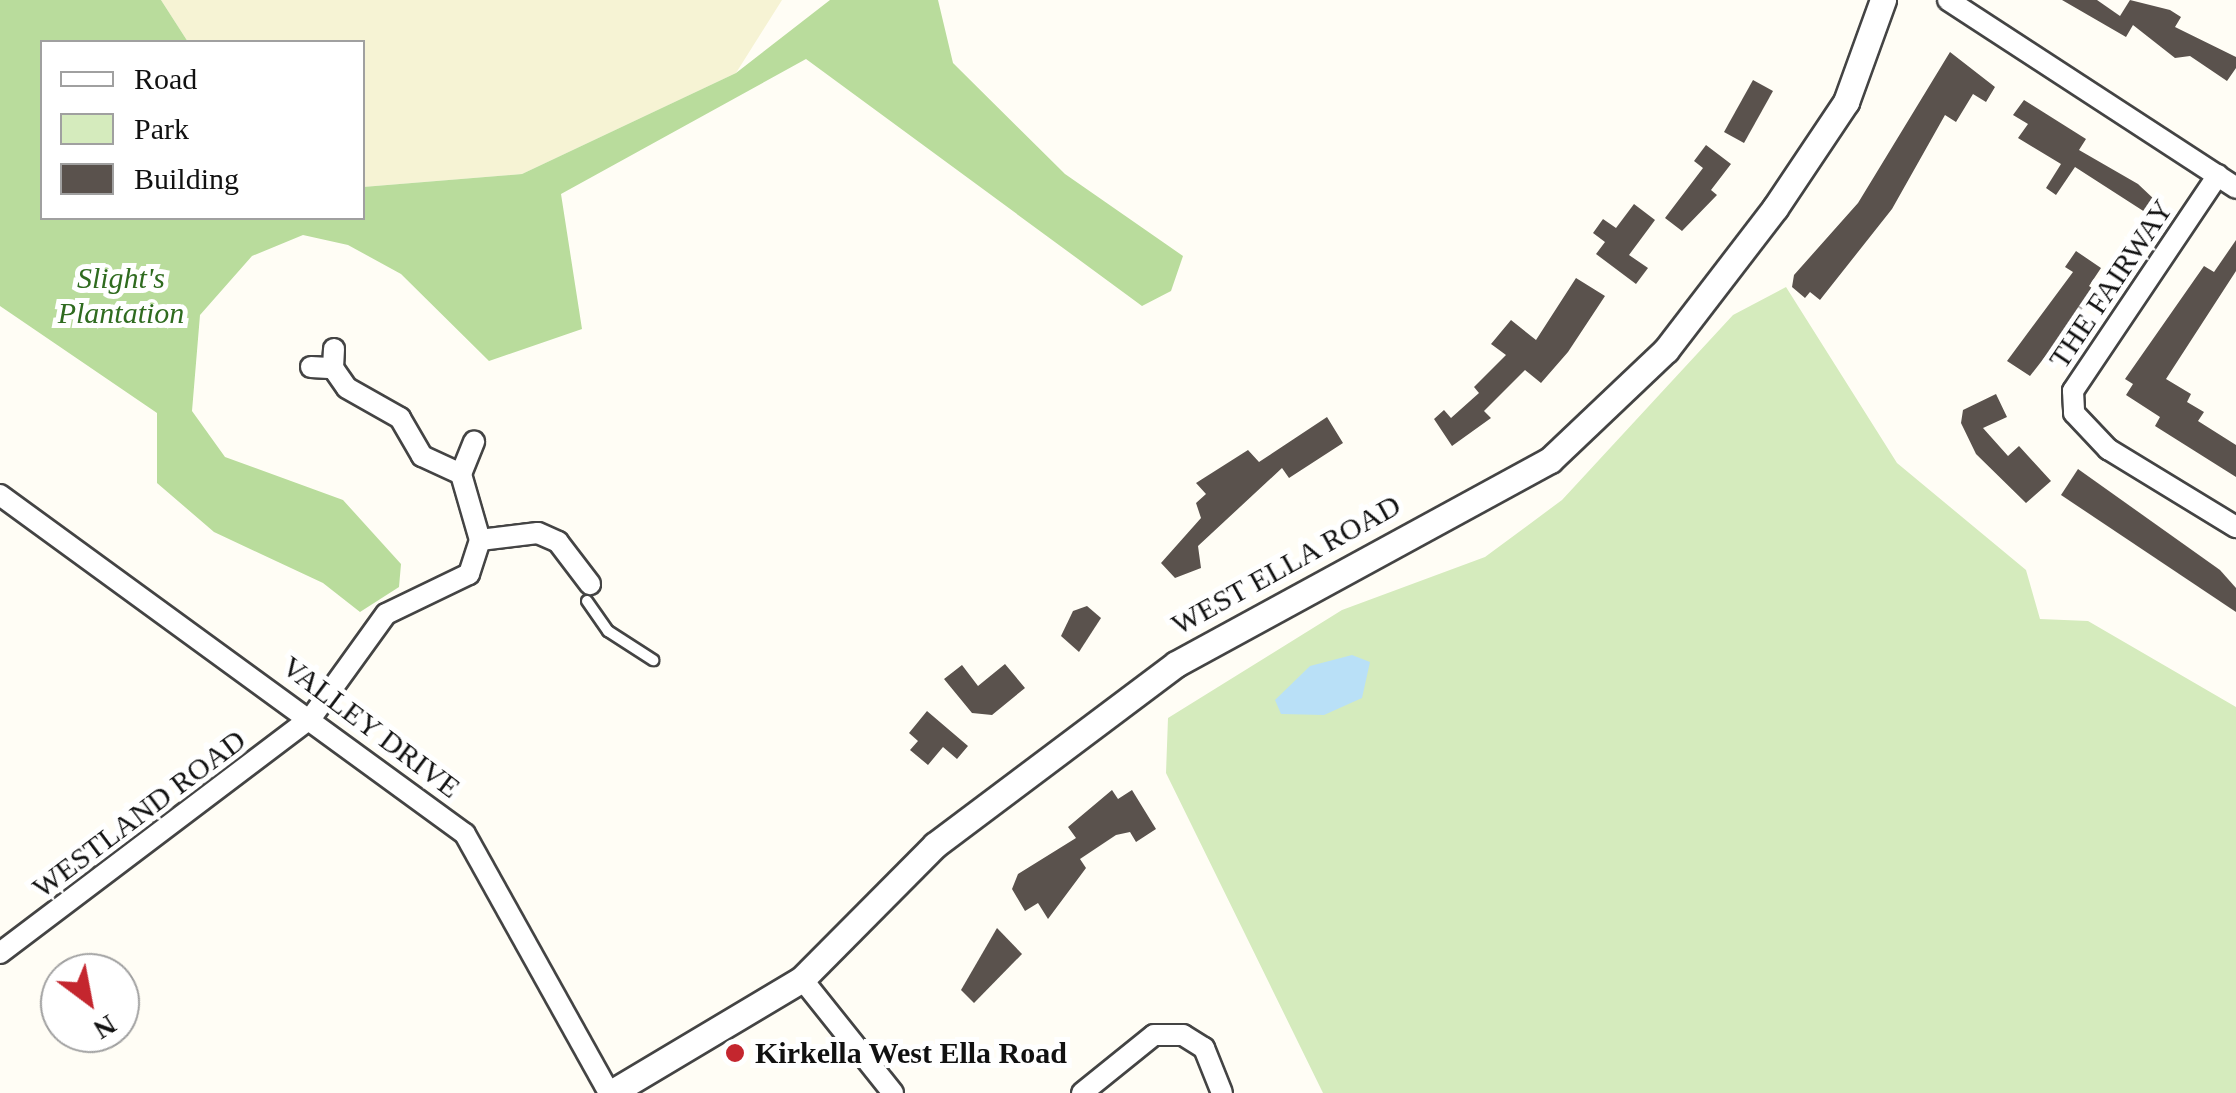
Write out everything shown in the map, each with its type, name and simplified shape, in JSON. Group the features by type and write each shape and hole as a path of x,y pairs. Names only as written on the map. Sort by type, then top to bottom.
{"street":[{"name":"WEST ELLA ROAD","path":"610,1093 802,980 935,845 1176,664 1550,460 1666,350 1775,208 1846,102 1883,0"},
{"path":"1948,0 2236,188"},
{"name":"THE FAIRWAY","path":"2218,175 2074,402 2108,449 2236,527"},
{"path":"326,361 348,388 400,418 422,456 461,474"},
{"path":"474,442 461,474 480,540 538,533 558,542 595,589"},
{"name":"VALLEY DRIVE","path":"0,495 311,718 465,834 610,1093"},
{"name":"WESTLAND ROAD","path":"0,953 311,718 367,634 386,614 470,574 480,540"},
{"path":"802,980 893,1093"},
{"path":"1082,1093 1154,1035 1183,1035 1204,1048 1222,1093"}],"lane":[{"path":"595,589 608,631 654,660"}],"shaded area":[{"path":"161,0 782,0 736,73 522,174 365,187 365,40 187,40"}],"green space":[{"name":"Slight's Plantation","path":"0,0 161,0 187,40 40,40 40,220 365,220 365,187 522,174 736,73 830,0 938,0 953,63 1065,174 1183,256 1171,291 1142,306 806,59 561,194 582,329 489,361 401,274 348,245 303,235 252,256 200,315 192,411 225,457 343,500 401,564 399,587 360,612 323,583 214,532 157,483 157,413 0,306"},
{"path":"1786,287 1897,463 2026,570 2040,619 2088,621 2236,707 2236,1093 1323,1093 1166,773 1168,718 1342,610 1485,557 1562,500 1733,315"}],"water":[{"path":"1352,655 1370,662 1362,698 1324,715 1281,714 1275,700 1310,666"}],"building":[{"path":"2062,0 2097,0 2120,16 2130,0 2170,10 2181,17 2175,27 2236,57 2236,68 2227,81 2190,56 2175,58 2133,25 2126,37"},
{"path":"1950,52 1995,87 1986,102 1973,94 1956,122 1945,115 1892,209 1820,300 1810,292 1805,298 1792,287 1794,275 1858,203"},
{"path":"1753,80 1773,91 1744,143 1724,132"},
{"path":"2024,100 2086,139 2079,150 2138,184 2156,201 2148,214 2075,167 2056,195 2046,188 2061,164 2018,138 2028,124 2013,115"},
{"path":"1706,145 1731,164 1711,190 1717,195 1682,231 1665,218 1703,168 1694,161"},
{"path":"1634,204 1655,220 1629,255 1648,268 1636,284 1596,254 1605,242 1593,233 1603,219 1616,228"},
{"path":"2236,240 2236,271 2166,379 2191,394 2187,402 2204,412 2198,421 2236,445 2236,477 2155,426 2160,417 2126,395 2133,384 2125,379 2204,266 2214,272"},
{"path":"2076,251 2101,268 2089,286 2096,291 2030,376 2007,361 2073,272 2065,267"},
{"path":"1576,278 1605,296 1568,352 1541,383 1525,370 1484,411 1491,418 1452,446 1434,419 1444,410 1451,418 1479,393 1474,387 1506,355 1491,344 1511,320 1536,340"},
{"path":"1996,394 2007,417 1983,428 2008,456 2019,446 2051,481 2026,503 1976,454 1961,423 1963,410"},
{"path":"1327,417 1343,443 1289,478 1282,468 1198,546 1201,568 1175,578 1161,563 1201,518 1196,503 1206,494 1196,483 1248,450 1259,462"},
{"path":"2078,469 2220,570 2236,588 2236,612 2061,495"},
{"path":"1087,606 1101,618 1079,652 1061,636 1073,611"},
{"path":"1005,664 1025,688 992,715 972,713 944,679 962,665 978,686"},
{"path":"927,711 968,746 957,759 943,747 928,765 910,750 918,741 909,733"},
{"path":"1112,790 1118,799 1132,790 1156,829 1136,842 1130,832 1116,835 1080,859 1086,868 1048,919 1038,903 1025,911 1012,889 1018,874 1076,838 1068,827"},
{"path":"997,928 1022,954 974,1003 961,990"}],"place":[{"name":"Kirkella West Ella Road","path":"735,1053"}]}
